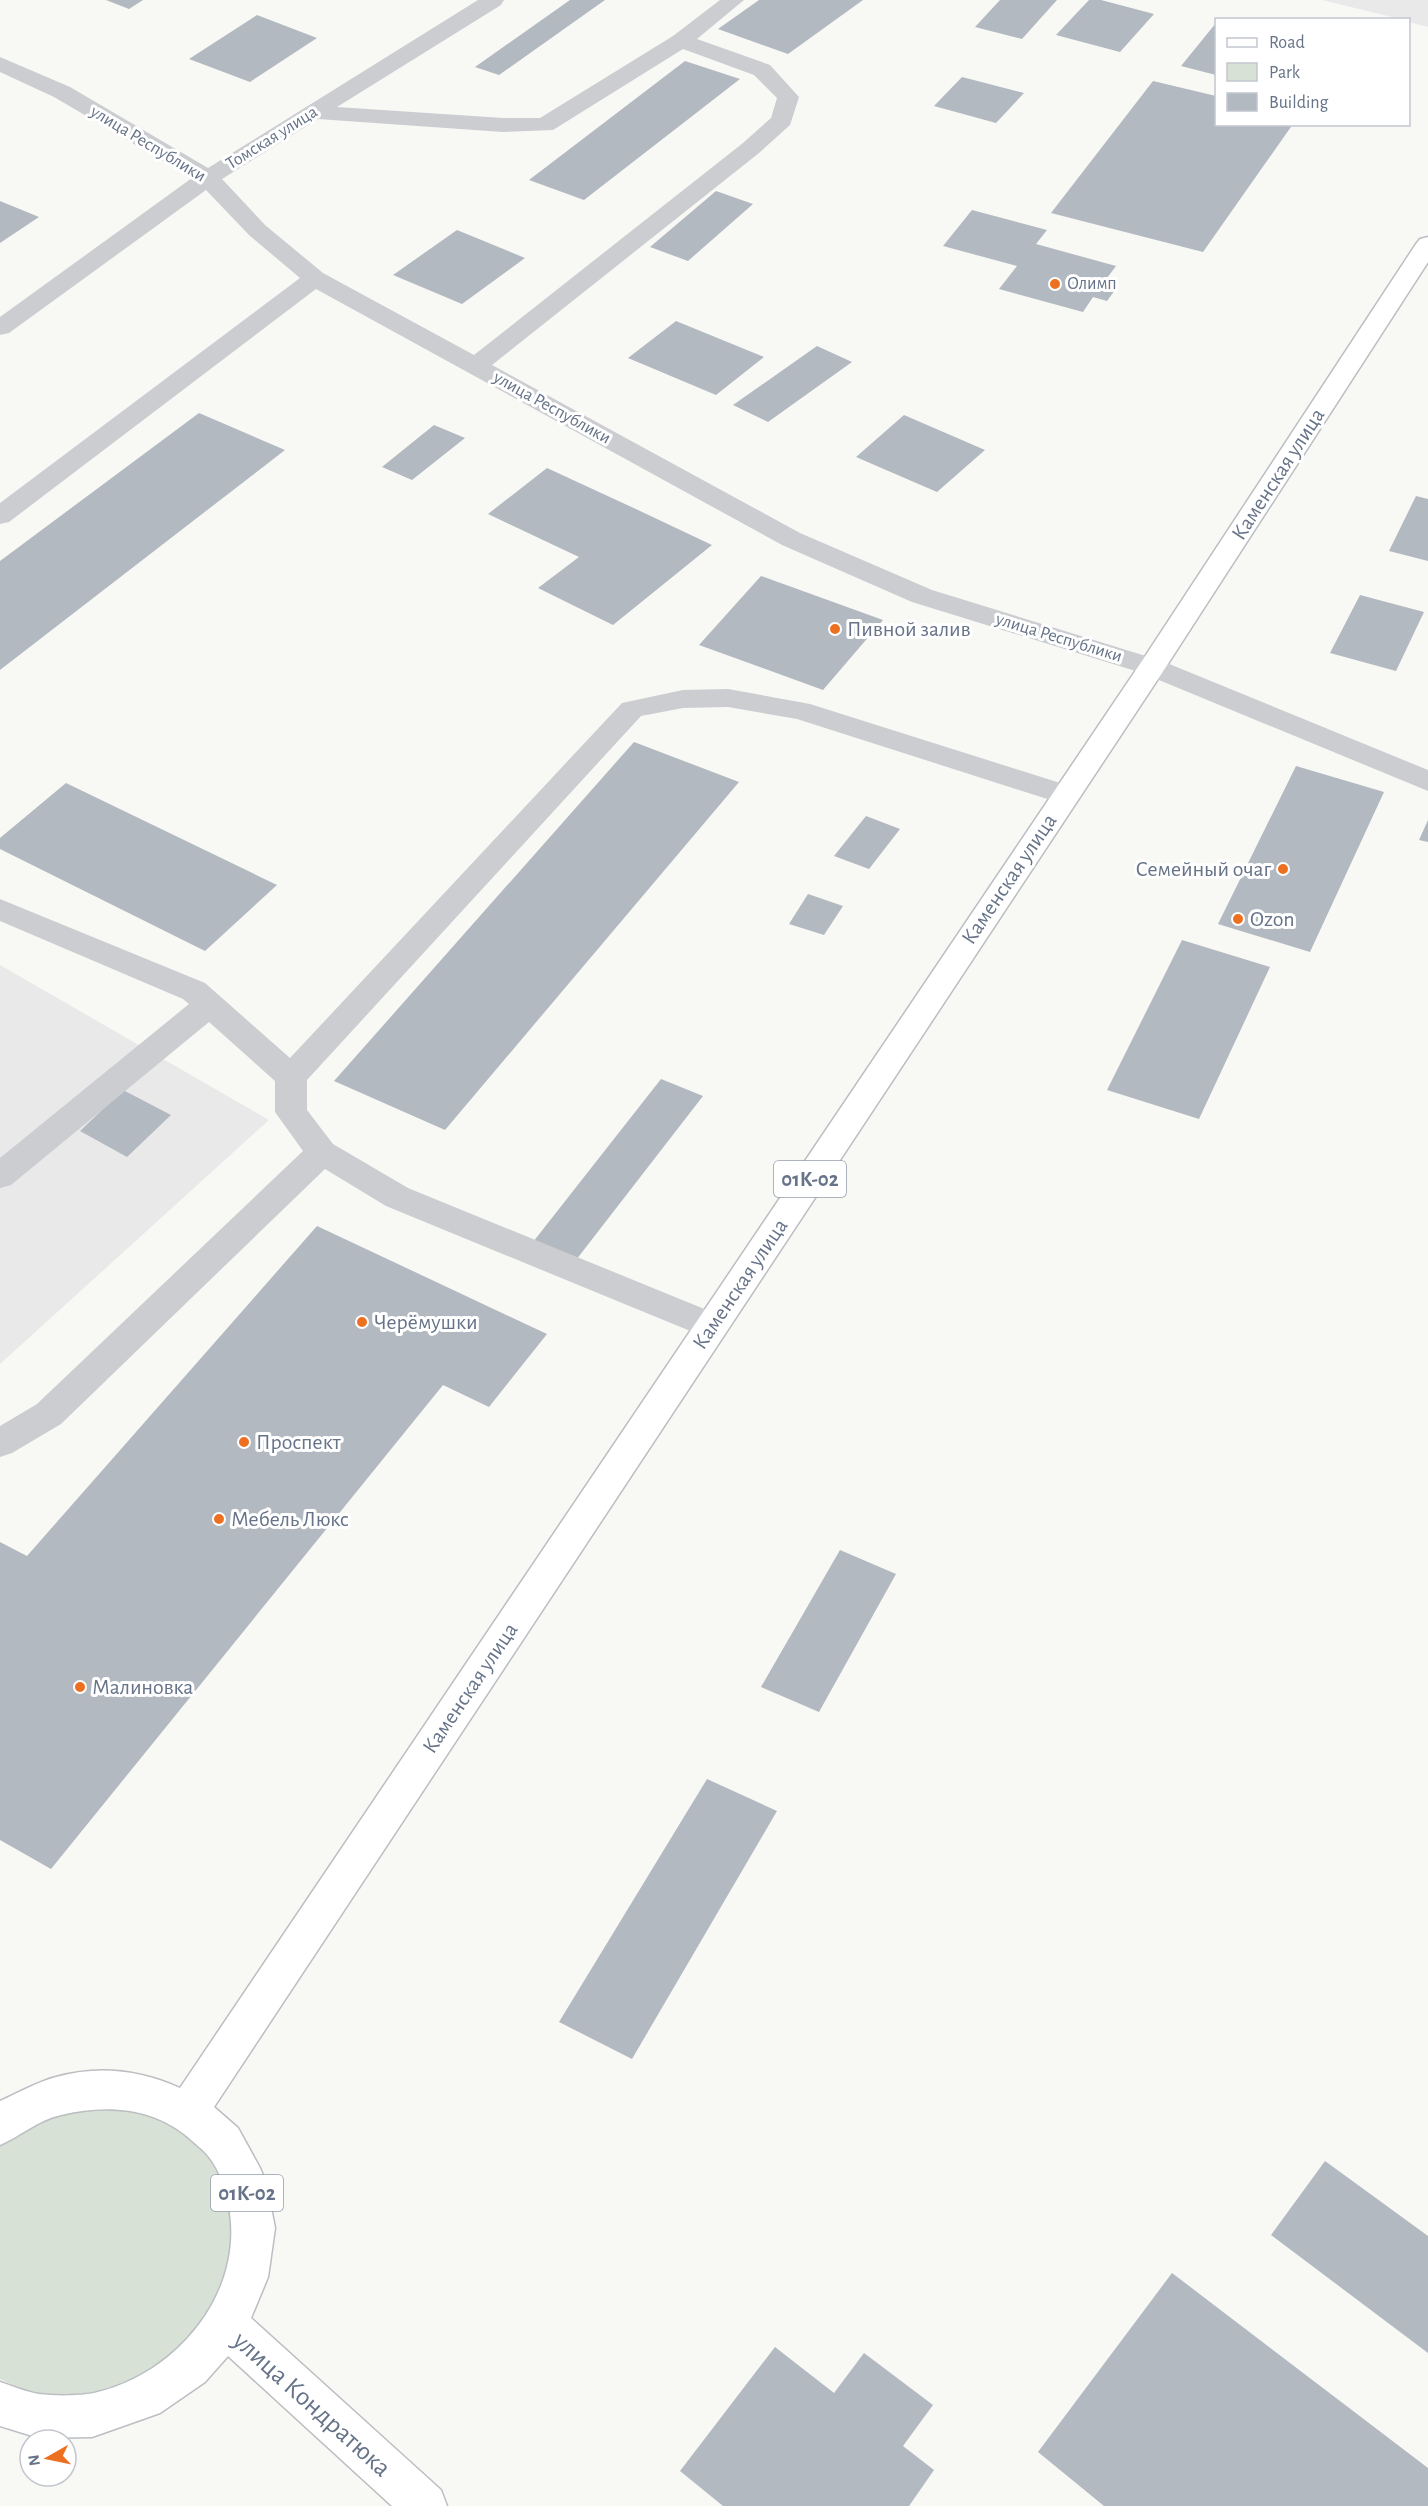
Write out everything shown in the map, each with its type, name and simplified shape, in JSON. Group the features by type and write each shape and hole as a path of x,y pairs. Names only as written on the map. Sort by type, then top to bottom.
{"main road":[{"name":"Каменская улица","path":"188,2111 1152,666 1428,244"},
{"name":"01К-02","path":"0,2125 13,2115 57,2096 104,2089 149,2094 188,2111 223,2142 245,2182 254,2229 247,2277 226,2325 190,2367 145,2398 92,2415 39,2416 0,2404"},
{"name":"улица Кондратюка","path":"226,2325 424,2506"}],"street":[{"name":"Томская улица","path":"0,328 208,178 493,0"},
{"path":"313,112 503,125 545,125 681,41 733,0"},
{"path":"476,366 751,148 782,120 788,97 762,70 681,41"},
{"name":"улица Республики","path":"0,64 62,92 208,178 256,230 315,278 791,539 922,596 1152,666 1428,781"},
{"path":"0,516 315,278"},
{"path":"712,1326 397,1197 322,1152 291,1112 291,1077 632,709 683,699 728,698 800,710 1066,795"},
{"path":"0,909 194,991 291,1077"},
{"path":"0,1176 210,1004"},
{"path":"0,1443 49,1414 322,1152"}],"shaded area":[{"path":"1322,0 1428,0 1428,27 1410,22 1410,18 1396,18"},
{"path":"0,965 269,1120 0,1364"}],"green space":[{"path":"99,2105 143,2111 176,2127 198,2145 215,2168 226,2194 231,2221 231,2250 224,2279 211,2306 193,2331 172,2353 147,2371 119,2384 90,2392 60,2395 29,2391 0,2379 0,2142 31,2122"}],"building":[{"path":"106,0 143,0 129,9"},
{"path":"570,0 605,0 499,75 475,67"},
{"path":"759,0 863,0 788,54 718,29"},
{"path":"1000,0 1057,0 1022,39 975,27"},
{"path":"1089,0 1101,0 1154,14 1120,52 1056,35"},
{"path":"257,15 317,38 250,82 189,59"},
{"path":"1215,24 1215,75 1181,66"},
{"path":"685,61 740,79 584,200 529,180"},
{"path":"962,77 1024,93 996,123 934,106"},
{"path":"1153,81 1215,96 1215,126 1292,126 1203,252 1051,213"},
{"path":"716,191 753,204 688,261 650,247"},
{"path":"0,201 39,217 0,243"},
{"path":"972,210 1047,230 1036,244 1116,266 1104,282 1118,286 1107,301 1093,297 1083,312 999,289 1017,266 943,246"},
{"path":"457,230 525,258 462,304 393,275"},
{"path":"676,321 764,357 716,395 628,358"},
{"path":"817,346 852,362 768,422 733,405"},
{"path":"199,413 285,450 0,670 0,561"},
{"path":"904,415 985,450 937,492 856,457"},
{"path":"434,425 465,438 412,480 382,467"},
{"path":"547,468 712,545 613,625 538,588 579,557 488,514"},
{"path":"1416,496 1428,499 1428,561 1389,551"},
{"path":"761,576 883,620 823,690 699,645"},
{"path":"1360,595 1424,612 1396,671 1330,653"},
{"path":"634,742 739,782 445,1130 334,1081"},
{"path":"1296,766 1384,792 1310,952 1218,924"},
{"path":"66,783 277,885 205,951 0,849 0,838"},
{"path":"866,816 900,829 869,869 834,856"},
{"path":"1428,820 1428,842 1419,840"},
{"path":"808,894 843,906 824,935 789,924"},
{"path":"1182,940 1270,967 1199,1119 1107,1090"},
{"path":"661,1079 703,1096 576,1260 533,1242"},
{"path":"123,1090 171,1115 127,1157 80,1131"},
{"path":"317,1226 547,1334 489,1407 443,1385 51,1869 0,1840 0,1542 27,1556"},
{"path":"840,1550 896,1574 819,1712 761,1687"},
{"path":"707,1779 777,1811 632,2059 559,2022"},
{"path":"1325,2161 1428,2236 1428,2353 1271,2235"},
{"path":"1172,2273 1428,2468 1428,2506 1104,2506 1038,2452"},
{"path":"775,2347 834,2393 864,2353 933,2405 903,2446 934,2470 909,2506 723,2506 680,2471"}],"place":[{"name":"Олимп","path":"1055,284"},
{"name":"Пивной залив","path":"835,629"},
{"name":"Семейный очаг","path":"1283,869"},
{"name":"Ozon","path":"1238,919"},
{"name":"Черёмушки","path":"362,1322"},
{"name":"Проспект","path":"244,1442"},
{"name":"Мебель Люкс","path":"219,1519"},
{"name":"Малиновка","path":"80,1687"}]}
